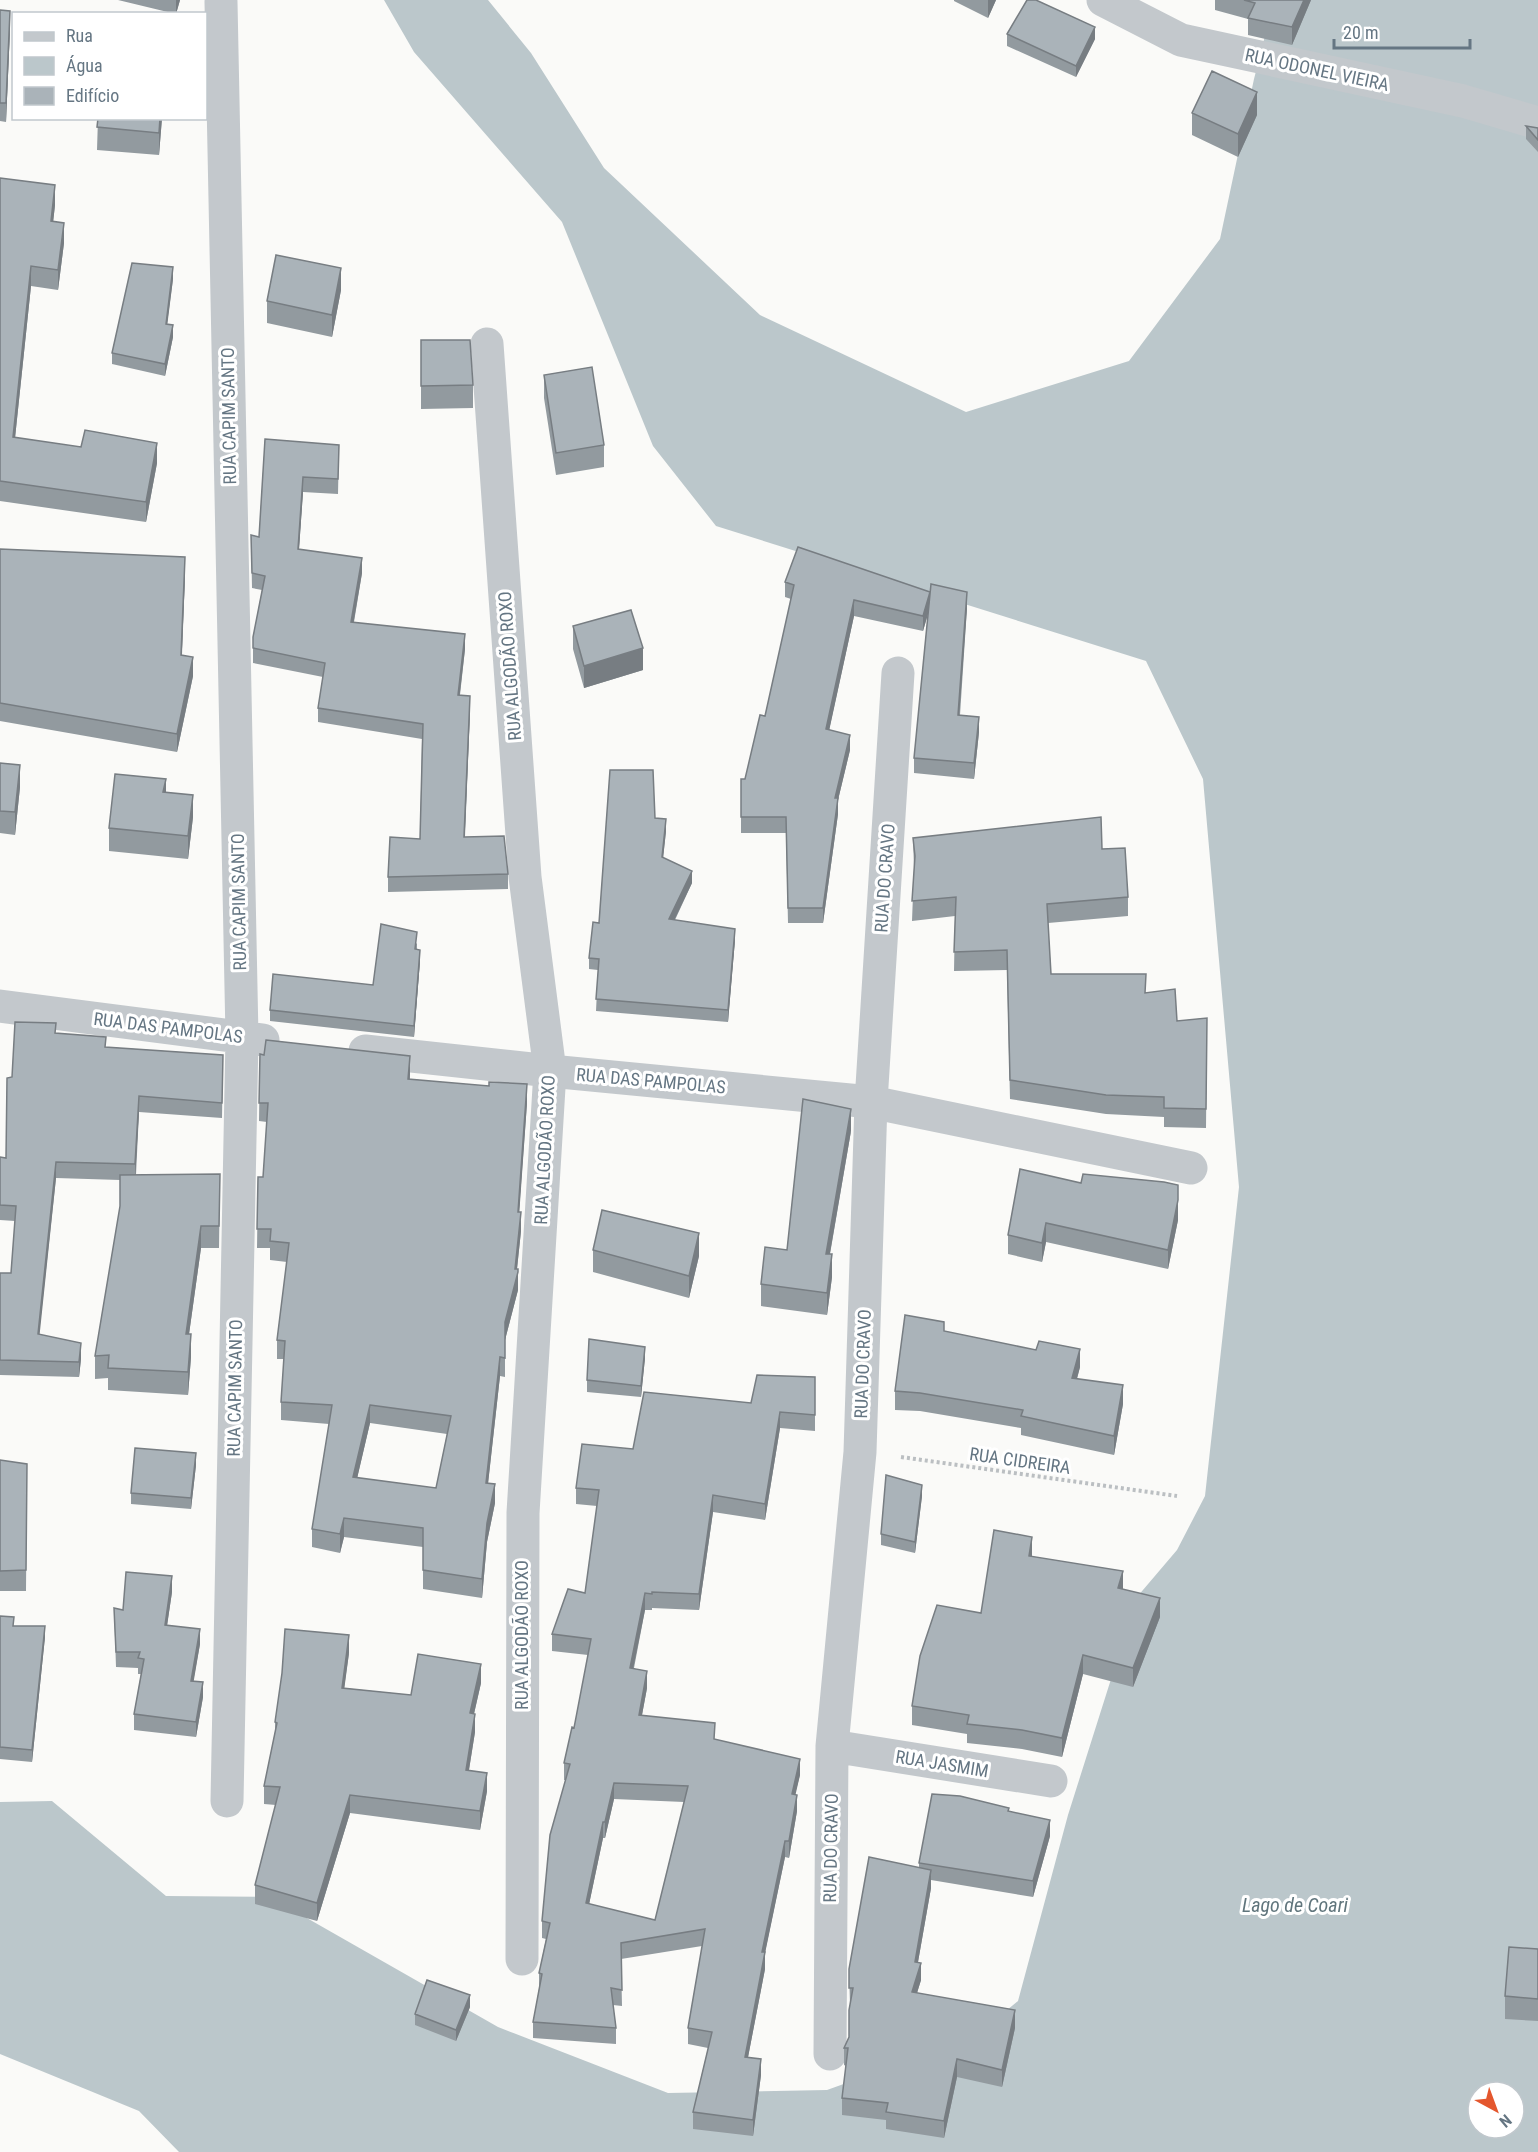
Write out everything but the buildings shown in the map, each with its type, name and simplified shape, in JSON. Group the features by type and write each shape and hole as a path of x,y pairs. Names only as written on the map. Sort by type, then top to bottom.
{"street":[{"name":"RUA ODONEL VIEIRA","path":"1103,0 1181,40 1463,102 1538,123"},
{"name":"RUA CAPIM SANTO","path":"221,2 242,1037 227,1802"},
{"name":"RUA ALGODÃO ROXO","path":"487,344 525,877 550,1071 523,1513 522,1959"},
{"name":"RUA DO CRAVO","path":"830,2054 832,1746 860,1452 871,1102 898,673"},
{"name":"RUA DAS PAMPOLAS","path":"0,1006 289,1042"},
{"name":"RUA DAS PAMPOLAS","path":"337,1048 871,1102 1191,1168"},
{"name":"RUA JASMIM","path":"832,1746 1052,1781"}],"path":[{"name":"RUA CIDREIRA","path":"860,1452 1177,1496"}],"water":[{"name":"Lago de Coari","path":"384,0 488,0 531,53 604,168 760,315 966,412 1129,361 1220,239 1254,79 1274,0 1538,0 1538,2152 179,2152 139,2111 0,2054 0,1802 52,1801 166,1896 270,1897 498,2027 668,2093 827,2090 974,2037 1018,2001 1068,1815 1137,1597 1177,1550 1205,1496 1239,1187 1203,779 1146,661 716,526 653,446 562,222 414,52"}]}
